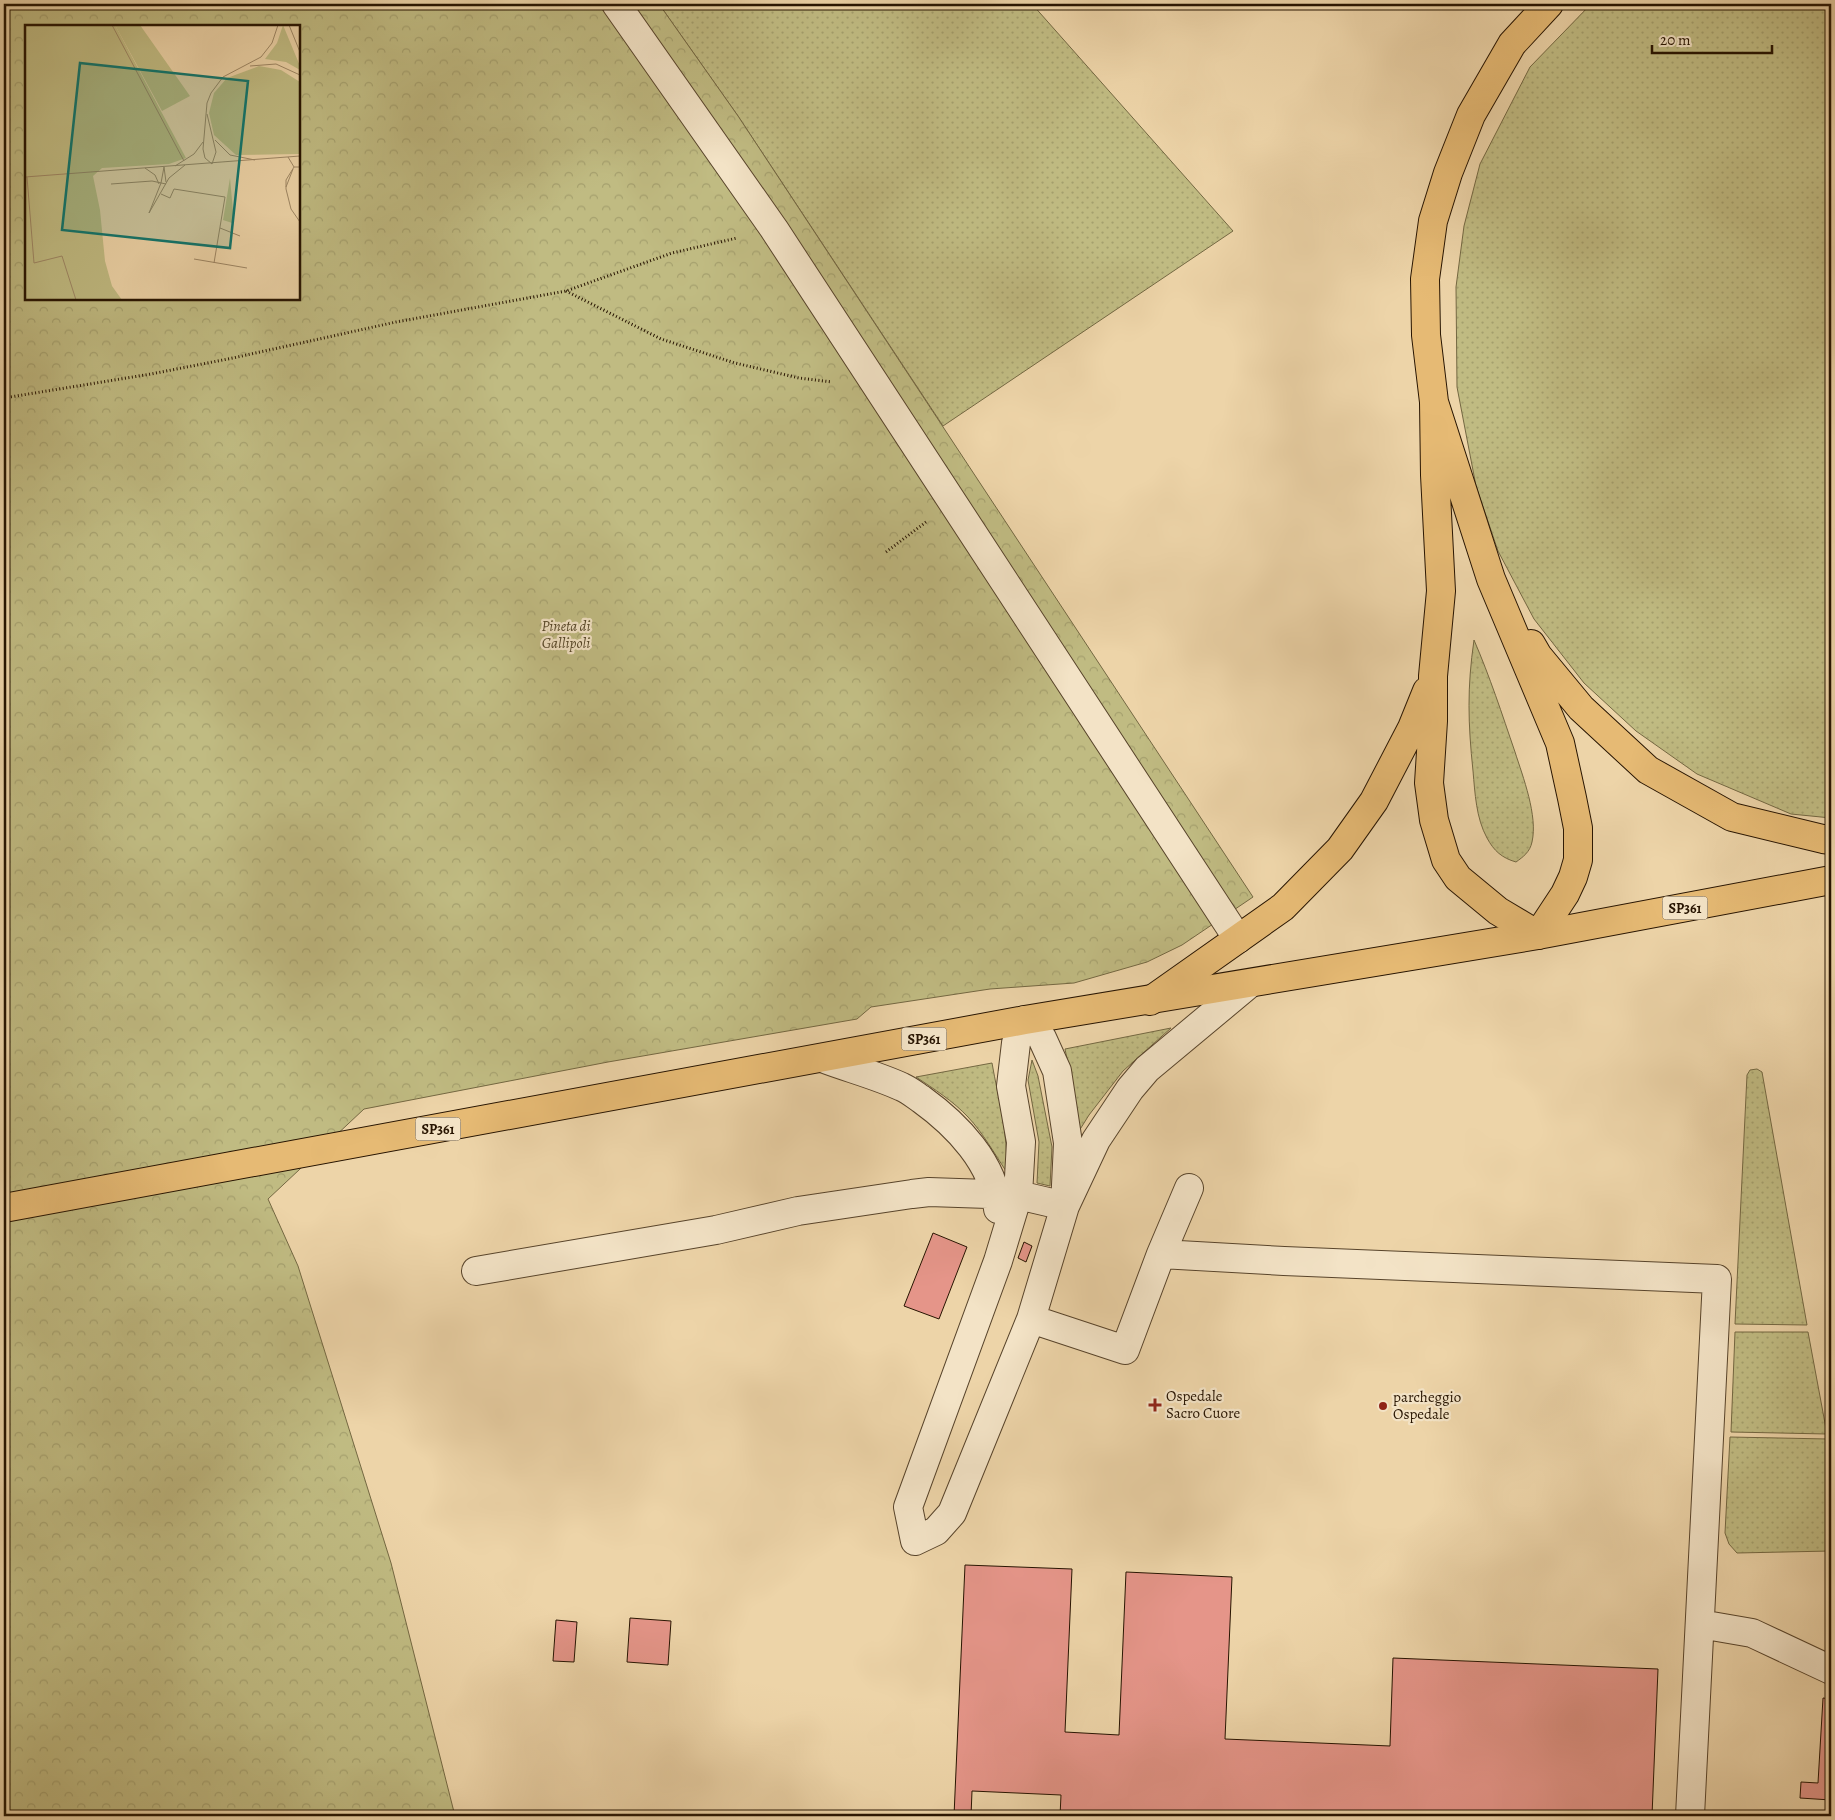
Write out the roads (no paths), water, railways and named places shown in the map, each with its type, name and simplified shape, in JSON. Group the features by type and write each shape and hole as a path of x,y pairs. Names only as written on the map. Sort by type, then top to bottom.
{"main road":[{"path":"1434,402 1491,579 1560,743 1578,828 1578,860 1574,877 1538,935 1498,911 1458,878 1446,860 1434,820 1429,783 1433,721 1433,676 1441,591 1435,474 1434,402 1426,336 1425,279 1433,222 1448,172 1471,115 1512,44 1548,4"},
{"path":"1491,579 1544,663 1581,708 1648,770 1732,817 1831,840"},
{"path":"1150,1000 1282,907 1340,849 1374,801 1412,728 1433,676"},
{"name":"SP361","path":"4,1208 1025,1020 1538,935 1831,880"}],"street":[{"path":"616,4 774,229 1238,939"},
{"path":"1065,1206 1068,1143 1057,1071 1042,1038 1025,1020 1016,1043 1011,1086 1021,1142 1007,1195 998,1261 908,1507 915,1541 936,1531 952,1513 1031,1319 1065,1206 1096,1140 1130,1089 1147,1069 1249,984"},
{"path":"822,1058 904,1087 942,1114 972,1147 988,1174 1007,1195"},
{"path":"1031,1319 1125,1350 1161,1254 1189,1188"},
{"path":"476,1272 716,1230 798,1211 912,1194 1007,1195 1065,1206"},
{"path":"1161,1254 1717,1279 1690,1816"},
{"path":"1700,1624 1752,1633 1831,1670"}],"place":[{"name":"Ospedale Sacro Cuore","path":"1155,1405"},
{"name":"parcheggio Ospedale","path":"1383,1406"}],"park label":[{"name":"Pineta di Gallipoli","path":"566,634"}]}
